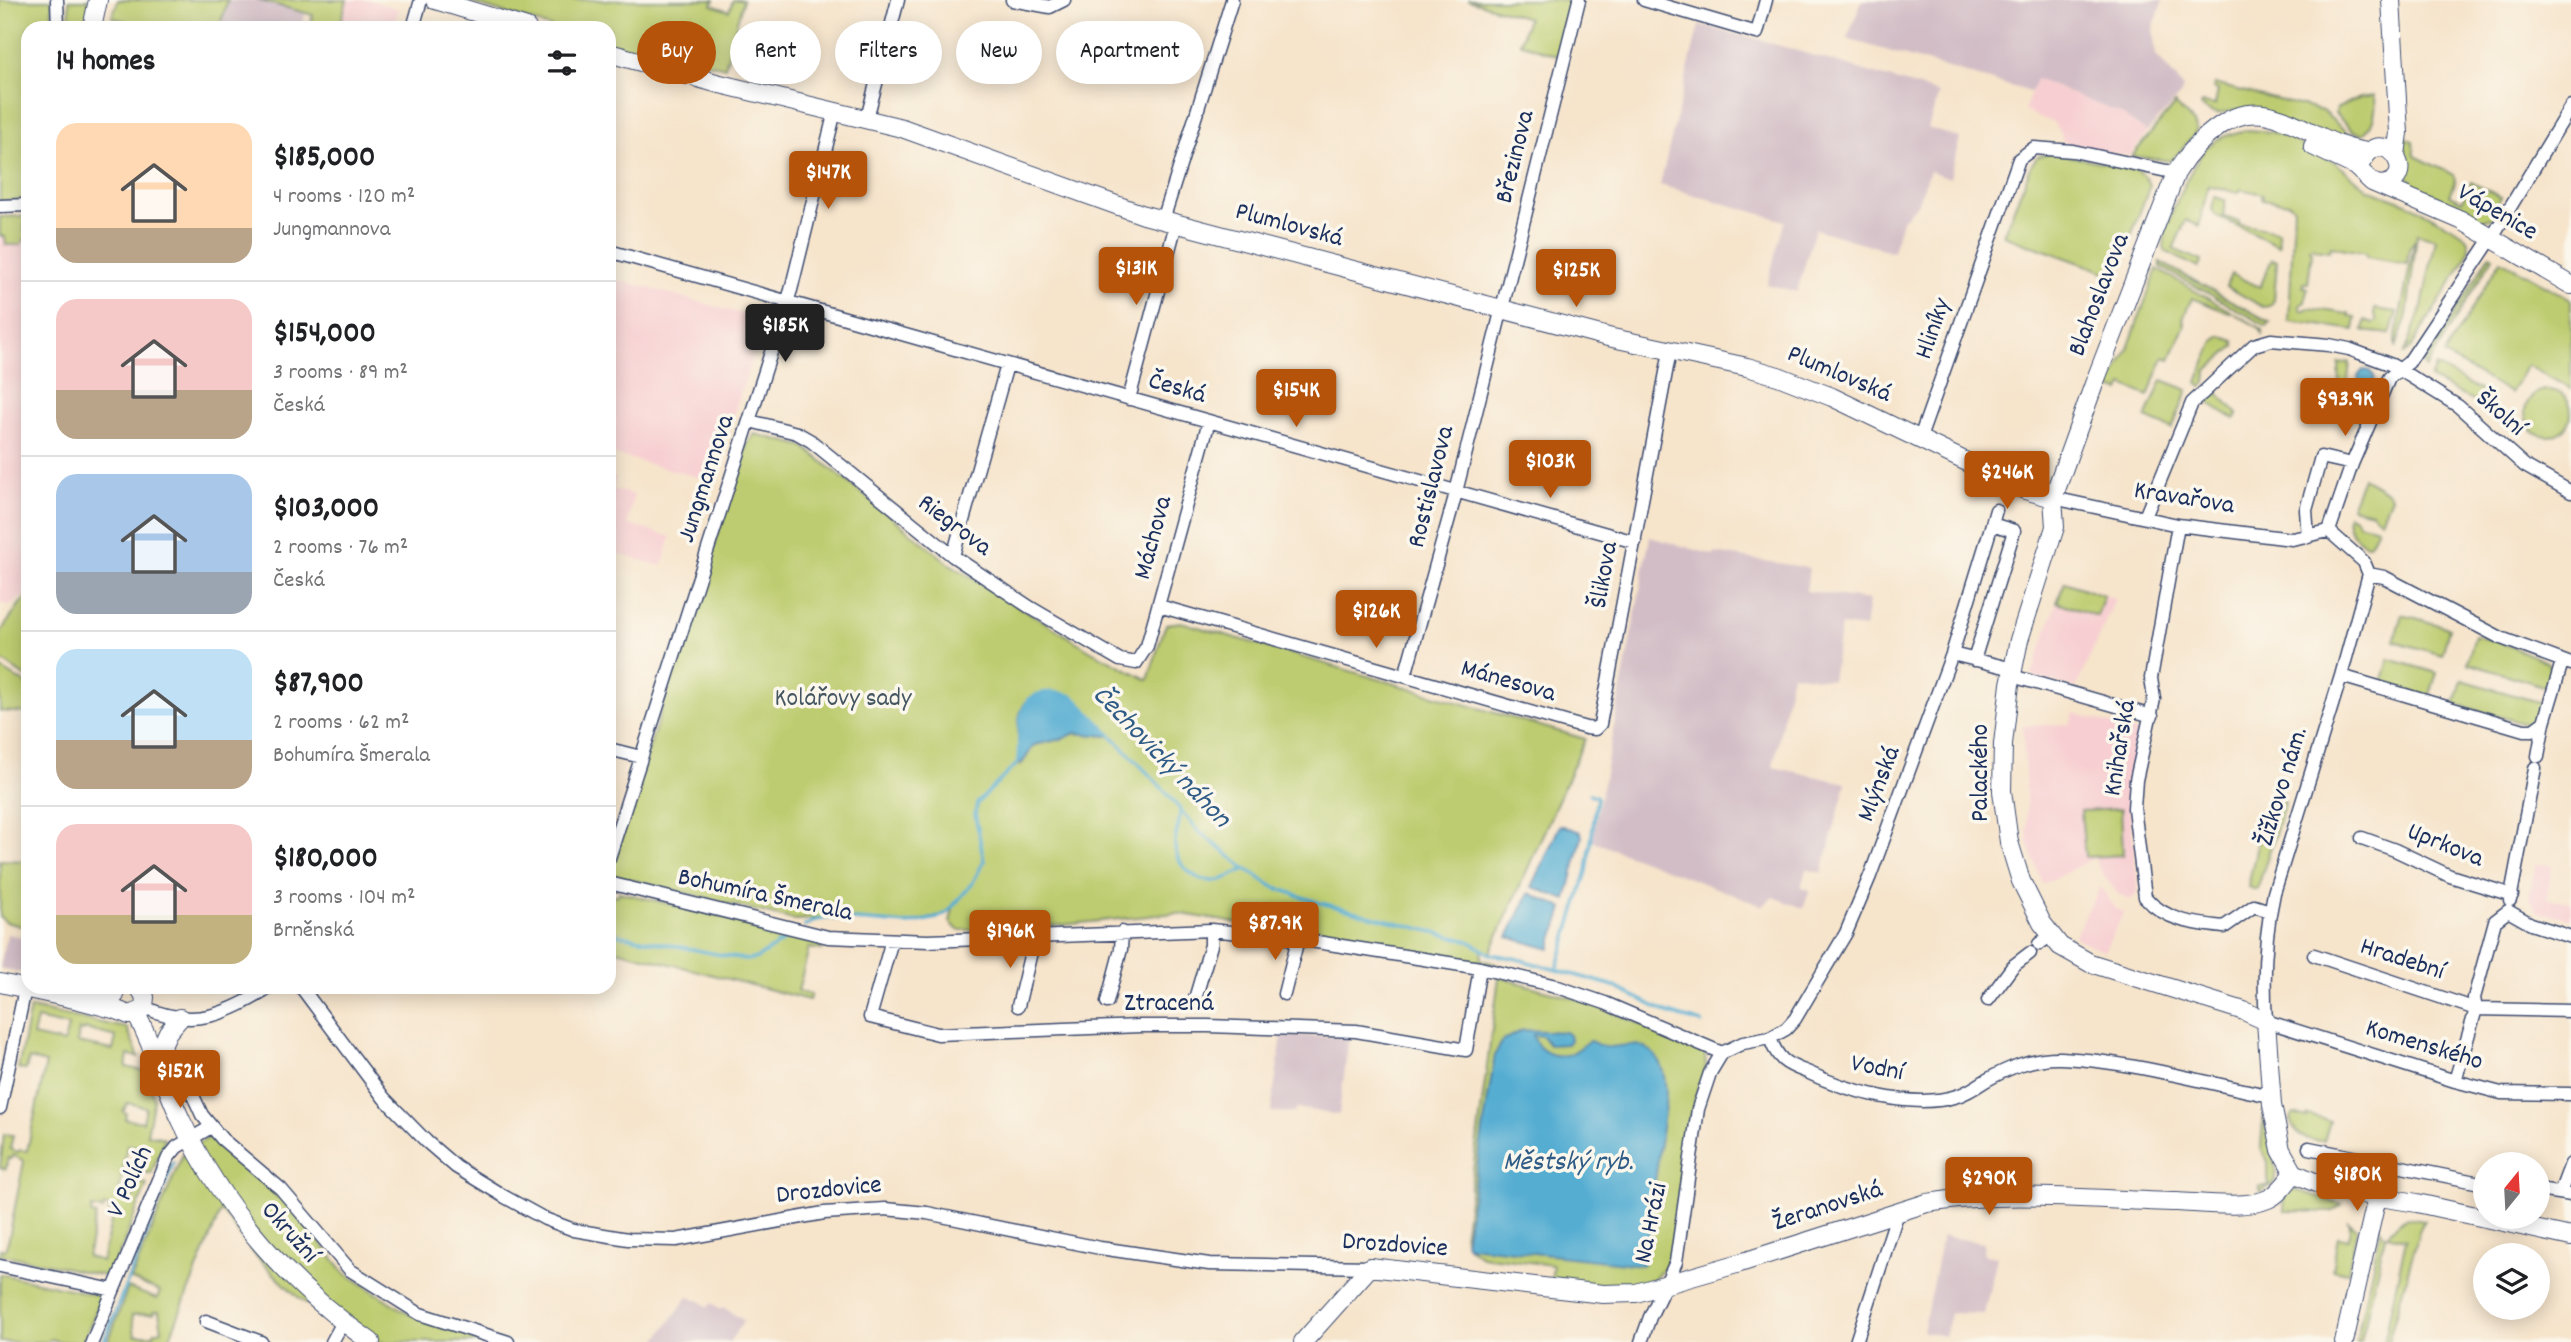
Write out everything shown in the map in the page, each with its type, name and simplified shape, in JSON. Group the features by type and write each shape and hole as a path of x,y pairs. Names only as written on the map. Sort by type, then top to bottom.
{"main road":[{"path":"94,21 98,0"},
{"path":"435,0 504,21"},
{"path":"2380,185 2393,180 2386,156 2399,133 2391,0"},
{"name":"Plumlovská","path":"616,55 716,83 867,118 926,135 1098,201 1169,222 1501,309 1747,367 1832,397 2025,490 2053,498"},
{"name":"Blahoslavova","path":"2053,498 2176,173 2192,150 2231,117 2241,114 2266,114 2284,119 2350,149 2386,156"},
{"path":"2220,126 2250,124 2280,130 2343,159 2364,174"},
{"path":"2364,174 2363,162 2386,156"},
{"name":"Vápenice","path":"2386,156 2408,185 2434,207 2571,285"},
{"name":"Vápenice","path":"2364,174 2369,181 2413,201 2434,207"},
{"name":"Palackého","path":"2053,498 2055,527 2012,672 2002,764 2004,818 2040,944 2066,951 2090,963 2244,1011 2266,1021"},
{"path":"0,983 21,988"},
{"path":"50,994 79,1000 117,994 124,1014 140,1010"},
{"name":"V Polích","path":"143,994 145,997 140,1010 156,1058 190,1140"},
{"path":"156,1058 167,1032 180,1018"},
{"path":"2266,1021 2270,1096 2281,1150 2294,1173 2323,1186 2571,1237"},
{"name":"Okružní","path":"190,1140 211,1176 254,1236 292,1278 371,1342"},
{"name":"Žeranovská","path":"1663,1287 1927,1203 1959,1198 2256,1202 2279,1192 2294,1173"},
{"path":"2344,1342 2377,1196"},
{"path":"1303,1342 1370,1267"},
{"name":"Drozdovice","path":"1370,1267 1458,1277"},
{"name":"Na Hrázi","path":"1458,1277 1617,1295 1663,1287"}],"street":[{"path":"57,0 58,21"},
{"path":"415,21 421,0"},
{"path":"867,118 898,0"},
{"path":"1017,1 1050,8 1064,0"},
{"path":"1129,399 1169,222 1232,0"},
{"name":"Březinova","path":"1501,309 1579,0"},
{"path":"1644,0 1757,33 1766,0"},
{"path":"2455,1081 2476,1009 2474,998 2496,921 2508,911 2544,722 2566,663 2501,638 2384,577 2369,574 2364,562 2329,531 2352,464 2389,378 2409,362 2491,239 2571,106"},
{"name":"Jungmannova","path":"616,836 787,301 835,111"},
{"name":"Hliníky","path":"1920,438 2019,159 2034,148 2073,151 2176,173"},
{"path":"0,206 21,205"},
{"name":"Česká","path":"616,253 1635,542"},
{"name":"Rostislavova","path":"1405,676 1501,309"},
{"name":"Školní","path":"2145,517 2188,411 2202,393 2254,345 2271,340 2349,349 2399,369 2458,407 2525,466 2571,492"},
{"name":"Šlikova","path":"1600,724 1670,351"},
{"path":"953,556 1007,365"},
{"name":"Riegrova","path":"750,421 796,433 811,441 953,556 1031,608 1112,656 1128,663 1136,663"},
{"name":"Máchova","path":"1136,663 1147,646 1209,421"},
{"path":"2308,537 2306,510 2321,457 2352,464"},
{"name":"Kravařova","path":"2053,498 2178,525 2292,539 2329,531"},
{"name":"Mlýnská","path":"1770,1038 1786,1029 1796,1019 1846,933 1918,750 1952,654 1996,510"},
{"path":"1974,660 2014,531 1992,524"},
{"name":"Knihařská","path":"2178,525 2151,678 2154,699 2152,716 2136,780 2134,808 2145,897 2165,914 2193,924 2224,927 2254,906 2270,911"},
{"name":"Žižkovo nám.","path":"2266,1021 2264,991 2270,911 2369,574"},
{"name":"Mánesova","path":"1159,606 1586,728 1595,729 1600,724"},
{"path":"1952,654 2152,716"},
{"path":"2341,676 2524,730 2533,730 2544,722"},
{"path":"616,751 641,757"},
{"name":"Uprkova","path":"2362,838 2395,850 2449,876 2512,895"},
{"name":"Bohumíra Šmerala","path":"616,885 814,934 892,940 1211,929 1298,939 1480,968 1552,985 1592,998 1722,1054"},
{"path":"2508,911 2531,924 2571,937"},
{"path":"1195,999 1211,945 1211,929"},
{"path":"1107,1002 1121,949 1122,932"},
{"path":"1018,1006 1031,951 1030,936"},
{"path":"1284,994 1298,939"},
{"name":"Ztracená","path":"892,940 870,1017 938,1034 1208,1026 1356,1031 1466,1050 1480,968"},
{"path":"1988,1000 2013,966 2040,944"},
{"name":"Hradební","path":"2314,955 2476,1009 2571,1011"},
{"path":"0,1108 24,994"},
{"path":"140,1010 180,1018 198,1018 225,1013 259,994"},
{"name":"Drozdovice","path":"306,994 384,1098 427,1142 456,1167 505,1197 545,1219 574,1230 628,1239 676,1240 824,1213 885,1209 927,1213 1100,1248 1209,1264 1370,1267"},
{"name":"Komenského","path":"2266,1021 2501,1093 2571,1094"},
{"path":"1722,1054 1743,1042 1770,1038"},
{"name":"Vodní","path":"1770,1038 1782,1059 1857,1093 1923,1100 1957,1096 2026,1062 2051,1058 2126,1066 2270,1096"},
{"name":"Na Hrázi","path":"1663,1287 1676,1262 1698,1109 1710,1073 1722,1054"},
{"path":"208,1060 199,1059 195,1065 191,1086 196,1105 211,1128 281,1189 341,1261 360,1278 420,1314 508,1342"},
{"path":"190,1140 211,1128"},
{"name":"V Polích","path":"92,1342 165,1163 174,1149 190,1140"},
{"path":"2309,1148 2473,1182"},
{"path":"2566,1194 2571,1164"},
{"path":"1856,1342 1898,1212"},
{"path":"0,1266 113,1290"},
{"path":"1641,1342 1663,1287"},
{"path":"206,1321 261,1342"},
{"path":"332,1342 343,1322"}],"shaded area":[{"path":"228,0 258,0 305,14 303,21 221,21"},
{"path":"347,0 369,0 398,9 395,21 341,21"},
{"path":"1862,0 2163,0 2153,29 2156,55 2183,87 2181,94 2147,132 2121,114 2036,79 2031,92 1847,39"},
{"path":"1699,25 1757,39 1939,93 1928,128 1960,138 1950,178 1930,171 1917,204 1902,220 1893,252 1815,229 1797,292 1767,284 1785,221 1660,185"},
{"path":"2036,79 2121,114 2147,132 2129,156 2063,143 2061,133 2054,123 2024,111"},
{"path":"21,224 21,598 8,605 0,603 0,227"},
{"path":"616,279 764,320 712,481 616,455"},
{"path":"616,490 634,495 627,524 671,537 662,566 618,554 616,560"},
{"path":"1650,537 1714,555 1715,553 1809,568 1806,591 1869,600 1865,628 1841,625 1832,680 1792,674 1773,767 1846,783 1822,873 1806,869 1801,887 1810,890 1803,908 1773,897 1763,906 1592,841"},
{"path":"2064,580 2115,599 2076,688 2032,676"},
{"path":"2074,713 2140,733 2128,788 2138,893 2130,900 2119,894 2105,878 2094,858 2043,884 2028,844 2023,726 2070,724"},
{"path":"2536,863 2552,866 2547,898 2571,902 2571,918 2538,912 2529,897"},
{"path":"2100,887 2116,909 2124,912 2104,951 2074,937"},
{"path":"7,934 21,937 21,972 0,968"},
{"path":"1282,1035 1349,1037 1339,1115 1296,1108 1294,1113 1271,1112"},
{"path":"1942,1236 1984,1243 1985,1255 1997,1257 1984,1314 1950,1313 1945,1336 1923,1332"},
{"path":"688,1297 708,1307 712,1303 720,1310 723,1307 744,1321 729,1342 655,1342"}],"green space":[{"path":"0,0 52,0 52,21 21,21 21,200 0,201"},
{"path":"69,0 88,0 88,21 70,21"},
{"path":"118,0 228,0 221,21 125,21 112,17"},
{"path":"258,0 347,0 341,21 311,21 313,15"},
{"path":"462,0 714,0 712,5 729,11 733,0 743,0 737,21 730,21 730,48 725,67 716,65 716,21 637,21 637,54 616,47 616,21 530,21"},
{"path":"1468,0 1579,0 1564,58 1520,43 1528,18"},
{"path":"2214,84 2322,111 2348,133 2346,144 2235,110 2212,113 2201,105 2215,105 2218,90 2213,88"},
{"path":"2374,95 2374,115 2363,134 2353,131 2335,114 2336,109 2360,97"},
{"path":"2175,104 2194,123 2197,130 2193,137 2171,161 2132,156"},
{"path":"2248,130 2271,132 2289,138 2335,162 2368,189 2407,203 2465,236 2469,245 2465,260 2405,353 2422,306 2436,239 2417,234 2407,315 2396,348 2415,240 2409,249 2407,264 2366,257 2366,253 2331,246 2329,251 2316,249 2314,246 2310,248 2312,252 2308,283 2303,283 2303,287 2307,288 2305,302 2299,306 2302,311 2309,308 2349,314 2349,317 2356,318 2354,330 2289,321 2294,208 2289,203 2262,199 2263,194 2241,189 2238,193 2208,186 2199,226 2186,220 2173,249 2202,261 2198,268 2165,251 2172,213 2186,180 2202,154 2217,140"},
{"path":"2404,137 2413,141 2415,156 2454,175 2455,181 2449,195 2462,201 2471,182 2501,197 2494,209 2498,213 2494,218 2480,221 2414,185 2407,175"},
{"path":"2052,153 2133,168 2143,175 2150,185 2116,276 2003,235 2032,164 2038,156"},
{"path":"2214,197 2225,200 2223,217 2239,221 2239,224 2278,231 2279,246 2215,215 2212,210"},
{"path":"21,216 20,245 6,245 5,236 0,236 0,217"},
{"path":"2490,255 2493,257 2426,368 2423,365"},
{"path":"2272,259 2277,261 2274,300 2270,306 2263,307 2226,286 2231,274 2260,287"},
{"path":"2501,260 2571,300 2571,389 2527,365 2511,393 2444,355"},
{"path":"2160,262 2270,322 2267,326 2161,267"},
{"path":"2157,269 2232,312 2192,298 2183,318 2185,325 2170,359 2164,357 2148,396 2123,385 2120,391 2108,388 2127,351"},
{"path":"2375,309 2397,312 2390,334 2363,331 2365,320 2373,323 2377,320"},
{"path":"2221,336 2234,341 2235,346 2207,371 2206,383 2201,387 2197,382 2214,341"},
{"path":"2350,362 2343,424 2341,424 2339,364"},
{"path":"2436,366 2490,396 2484,407 2430,378"},
{"path":"2162,380 2188,390 2172,429 2146,418"},
{"path":"2548,390 2564,397 2571,413 2564,429 2548,436 2532,429 2525,413 2532,397"},
{"path":"2217,392 2238,414 2234,419 2206,401"},
{"name":"Kolářovy sady","path":"755,434 803,446 950,564 1093,652 1148,680 1164,629 1167,624 1181,622 1585,739 1490,954 1482,950 1481,960 1498,964 1497,966 1176,913 1062,925 963,930 958,930 950,922 953,908 942,916 907,924 836,918 794,920 616,876 616,850 747,444","holes":["1052,692 1072,696 1107,736 1075,733 1062,739 1034,745 1022,764 1017,766 1019,719 1027,700 1037,695"]},
{"path":"2363,478 2389,493 2391,497 2381,520 2372,512 2351,507"},
{"path":"2348,515 2356,518 2358,523 2377,528 2369,544 2366,545 2352,532 2348,525"},
{"path":"2065,582 2104,596 2097,616 2057,602"},
{"path":"20,604 21,673 0,659 0,633"},
{"path":"2402,614 2449,628 2442,655 2394,641"},
{"path":"2475,636 2500,642 2547,662 2553,674 2550,688 2467,663"},
{"path":"2389,659 2437,673 2429,697 2382,683"},
{"path":"0,668 21,681 21,712 0,711"},
{"path":"2462,680 2545,704 2538,718 2525,724 2455,704"},
{"path":"2280,797 2285,803 2257,890 2248,887 2259,836"},
{"path":"2121,809 2123,855 2085,857 2081,811"},
{"path":"0,860 21,861 21,926 6,922 0,917"},
{"path":"619,892 814,938 822,950 809,948 798,991 811,995 809,1000 616,950"},
{"name":"Městský ryb.","path":"1499,977 1590,1003 1698,1048 1705,1055 1706,1067 1689,1120 1672,1247 1665,1268 1649,1283 1612,1288 1551,1281 1553,1265 1481,1256 1469,1247 1464,1237"},
{"path":"30,1008 127,1028 139,1057 128,1055 126,1067 144,1071 154,1098 147,1134 165,1138 151,1174 140,1171 145,1147 127,1145 119,1193 134,1197 137,1182 147,1184 110,1277 0,1254 0,1249 5,1250 9,1238 24,1161 13,1155 12,1159 8,1158 6,1169 0,1168 4,1134 13,1135 10,1149 27,1151 46,1063 29,1059 26,1070 18,1069","holes":["37,1019 68,1026 64,1043 33,1036","85,1029 116,1037 113,1050 77,1043 79,1030","128,1103 146,1107 143,1122 125,1119 126,1113 123,1111","104,1206 110,1207 109,1212 113,1213 102,1261 87,1257 96,1215 91,1214 92,1208 103,1210"]},
{"path":"2294,1114 2330,1121 2324,1141 2307,1139 2298,1133 2290,1119"},
{"path":"2263,1118 2277,1173 2273,1184 2261,1192 2259,1186 2268,1186 2268,1162 2261,1148"},
{"path":"212,1136 282,1195 345,1273 409,1314 500,1342 357,1342 280,1280 255,1255 221,1210 168,1342 108,1342 128,1288 157,1299 160,1291 131,1280 184,1151","holes":["159,1311 162,1330 154,1332 154,1335 135,1335 132,1315"]},
{"path":"2295,1190 2342,1204 2332,1212 2285,1211 2283,1199"},
{"path":"2406,1217 2424,1220 2388,1342 2384,1342 2406,1239 2386,1235"},
{"path":"2347,1220 2357,1228 2348,1272 2332,1269 2338,1237 2349,1239 2350,1224"},
{"path":"2381,1229 2385,1236 2361,1342 2356,1342"},
{"path":"0,1274 102,1296 83,1342 50,1339 48,1342 0,1342"}],"water":[{"path":"2363,370 2371,371 2375,378 2367,401 2361,405 2355,399 2358,376"},
{"path":"1052,692 1073,696 1109,733 1107,736 1075,733 1062,739 1034,745 1023,762 1018,763 1018,727 1023,707 1038,695"},
{"path":"1560,825 1581,832 1582,837 1566,900 1532,887"},
{"path":"1529,893 1563,908 1550,949 1508,937"},
{"name":"Městský ryb.","path":"1523,1030 1565,1032 1569,1035 1567,1044 1549,1045 1542,1036 1533,1035 1542,1049 1552,1054 1570,1054 1590,1041 1605,1047 1643,1047 1656,1057 1660,1064 1666,1097 1645,1260 1642,1265 1469,1246 1465,1243 1495,1054 1503,1040"}],"waterway":[{"name":"Čechovický náhon","path":"805,926 827,918 907,924 937,918 948,912 972,884 984,861 975,814 977,803 1018,763 1019,732 1024,707 1040,693 1054,692 1073,696 1163,789 1198,831 1246,869 1274,887 1317,902 1469,941 1490,954 1611,985 1668,1013 1702,1023"},
{"path":"1557,969 1587,871 1597,797 1590,794"},
{"path":"1180,809 1176,851 1189,872 1196,877 1212,881 1246,869"},
{"name":"Čechovický náhon","path":"616,933 747,960 757,958 795,933"},
{"path":"104,1342 173,1163"}]}
